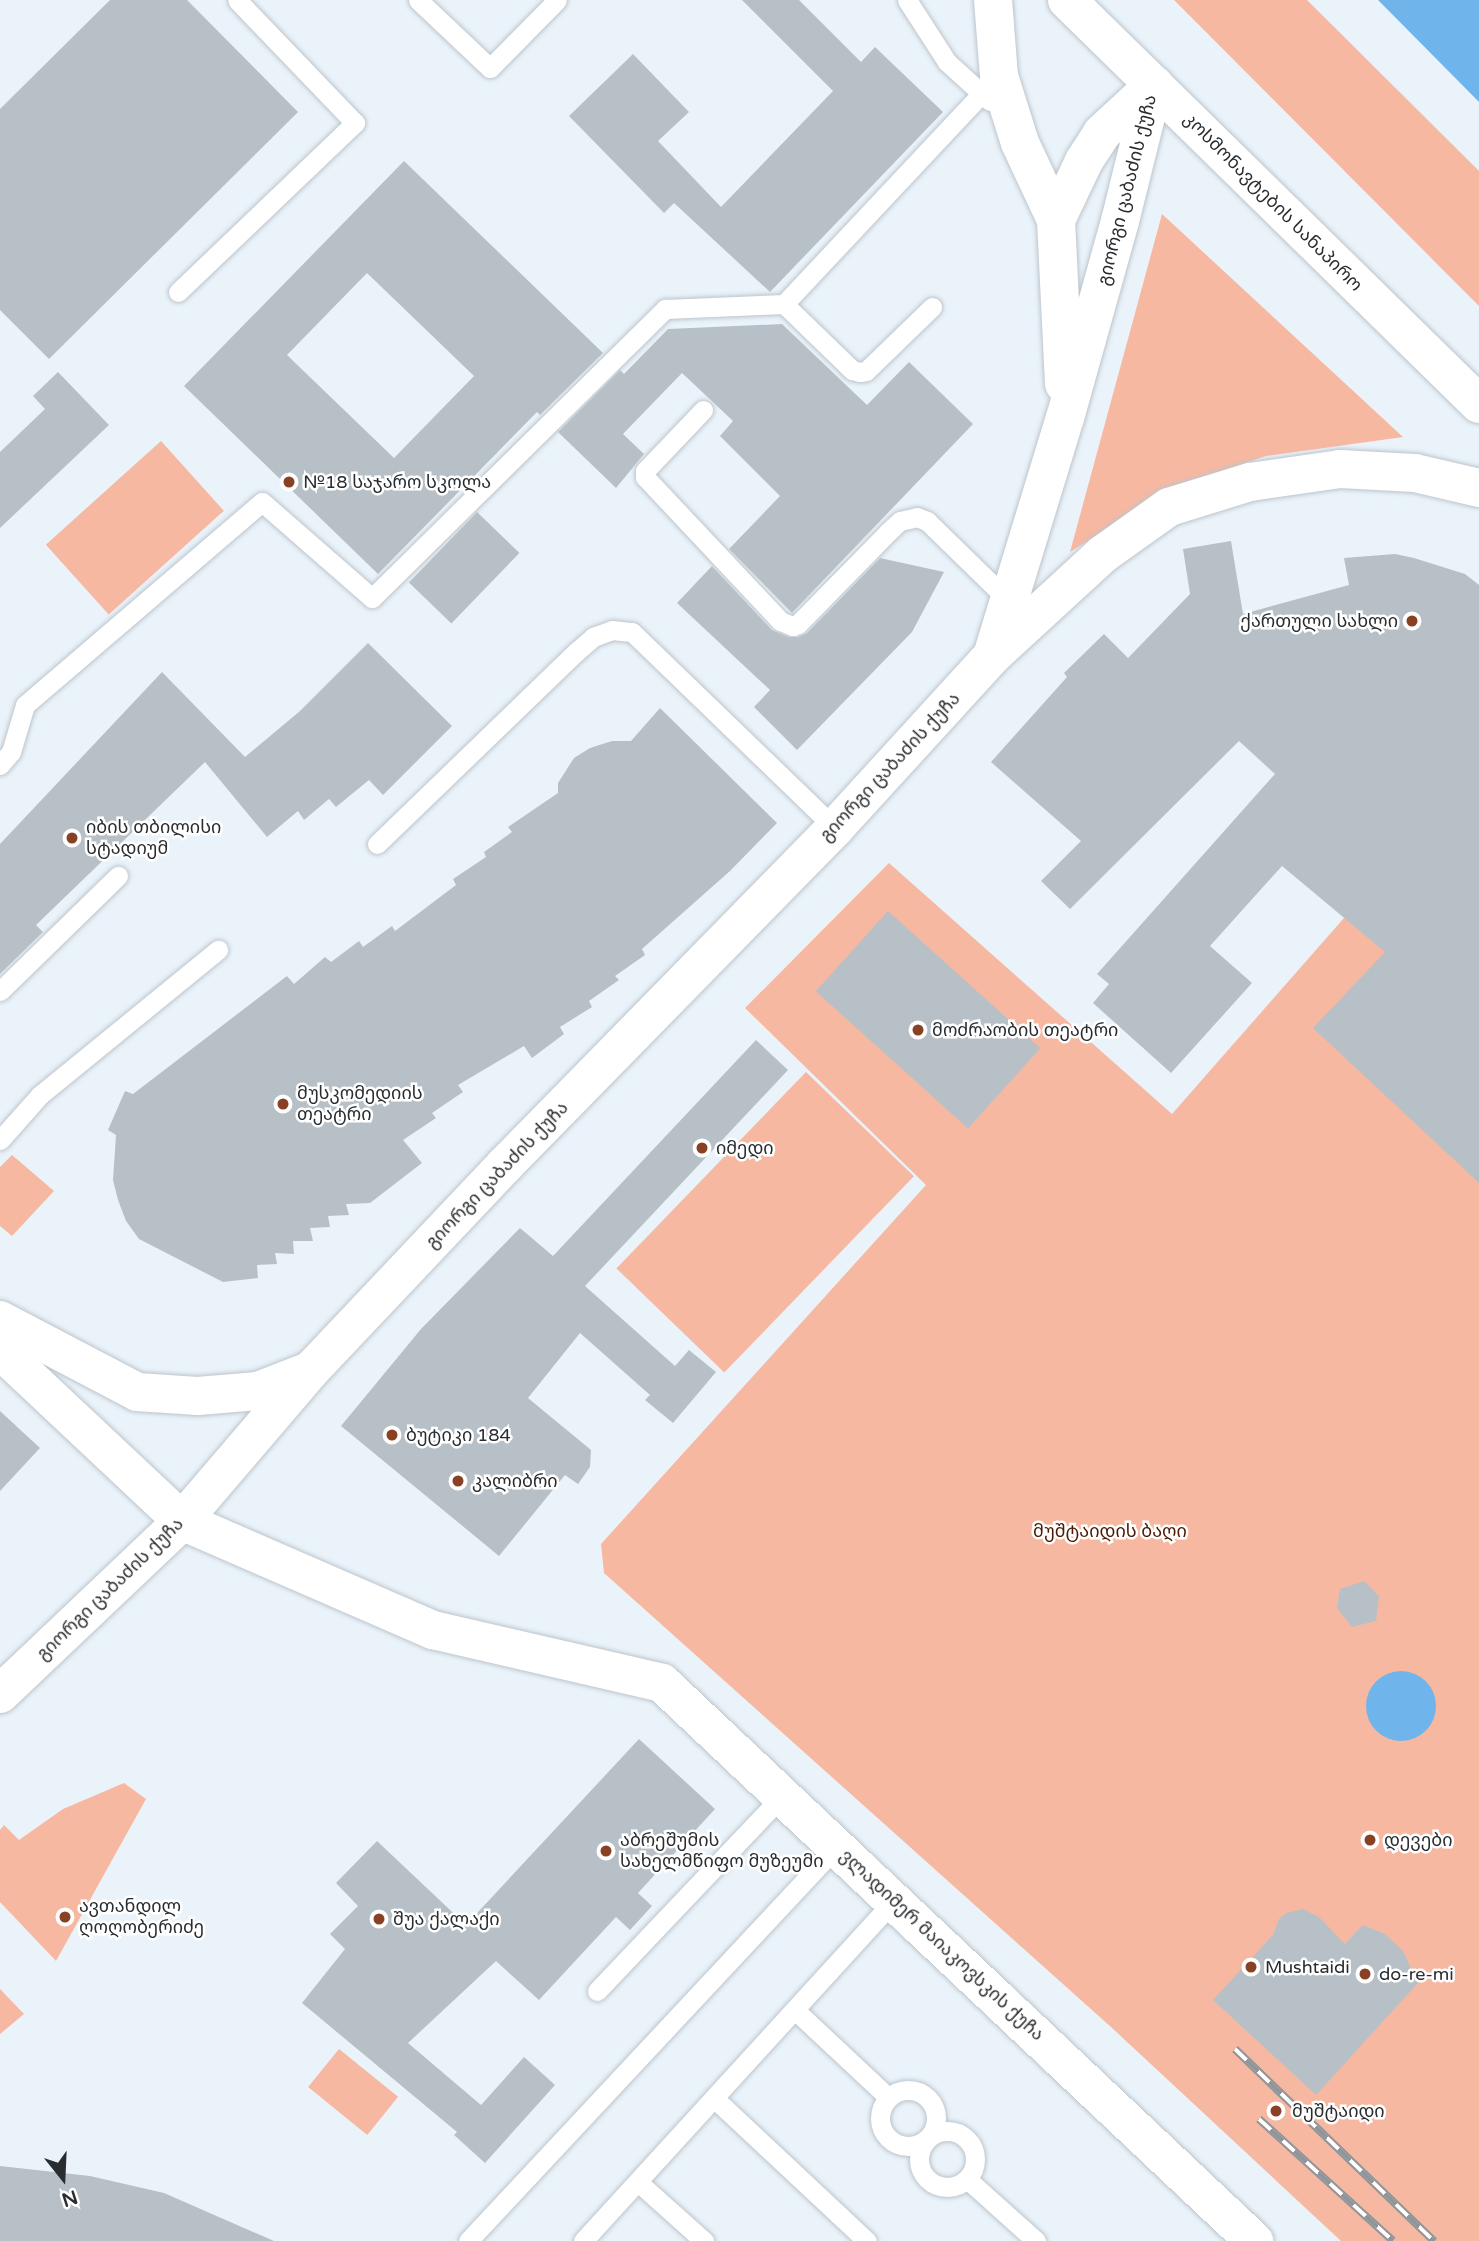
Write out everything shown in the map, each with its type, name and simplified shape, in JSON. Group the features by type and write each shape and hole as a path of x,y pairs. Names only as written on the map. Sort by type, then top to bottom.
{"main road":[{"name":"გიორგი ცაბაძის ქუჩა","path":"993,0 999,76 1020,143 1056,220 1065,418"},
{"name":"კოსმონავტების სანაპირო","path":"1067,0 1479,404"},
{"name":"გიორგი ცაბაძის ქუჩა","path":"1056,220 1084,161 1102,133 1154,85"},
{"name":"გიორგი ცაბაძის ქუჩა","path":"993,655 1065,418 1120,221 1154,85"},
{"path":"1056,220 1079,194 1094,193 1108,201 1120,221"},
{"name":"გიორგი ცაბაძის ქუჩა","path":"0,1694 182,1521 312,1370 505,1165 835,828 993,655 1103,554 1169,507 1250,482 1340,469 1415,473 1479,488"},
{"path":"1,1345 137,1392 198,1396 258,1391 312,1370"},
{"name":"ვლადიმერ მაიაკოვსკის ქუჩა","path":"1,1345 182,1521 433,1630 662,1683 1254,2241"}],"lane":[{"path":"178,292 355,123 237,0"},
{"path":"418,0 490,68 557,0"},
{"path":"908,0 947,62 980,94 1011,114"},
{"path":"0,765 11,752 25,705 262,502 372,598 665,309 784,304 980,94"},
{"path":"784,304 852,370 860,372 866,371 932,307"},
{"path":"703,410 645,471 645,477 780,621 793,626 798,624 888,531 900,521 917,517 927,521 1009,601"},
{"path":"377,845 584,644 593,637 612,630 632,632 835,828"},
{"path":"0,991 118,876"},
{"path":"0,1140 40,1095 218,950"},
{"path":"597,1991 783,1795"},
{"path":"468,2241 837,1846"},
{"path":"593,2238 638,2182 894,1901"},
{"path":"796,2011 888,2097"},
{"path":"888,2097 881,2108 879,2120 883,2132 892,2141 904,2146 916,2145 927,2139 938,2132 950,2131 962,2136 971,2144 975,2156 974,2169 967,2179 943,2187 931,2182 923,2173 918,2161 920,2149 927,2139 935,2128 933,2103 912,2089 899,2091 888,2097"},
{"path":"715,2099 867,2241"},
{"path":"967,2179 1035,2241"},
{"path":"638,2182 704,2241"}],"green space":[{"path":"1174,0 1307,0 1479,171 1479,306"},
{"path":"1162,214 1403,437 1266,456 1179,485 1070,552"},
{"path":"161,441 224,511 109,615 46,545"},
{"name":"მუშტაიდის ბაღი","path":"889,863 1172,1114 1380,877 1479,953 1479,2241 1341,2241 1111,2027 604,1573 601,1544 926,1185 745,1008"},
{"path":"806,1072 914,1176 724,1373 616,1268"},
{"path":"12,1155 54,1191 12,1236 0,1226 0,1167"},
{"path":"124,1783 146,1799 56,1961 0,1902 0,1830 4,1825 19,1840 63,1809"},
{"path":"0,1989 24,2014 0,2034"},
{"path":"339,2049 398,2097 367,2135 308,2087"}],"water":[{"path":"1378,0 1479,0 1479,102 1384,6"},
{"path":"1401,1671 1420,1677 1430,1687 1436,1706 1430,1725 1420,1735 1401,1741 1382,1735 1372,1725 1366,1706 1372,1687 1382,1677"}],"building":[{"path":"110,0 187,0 298,112 49,359 0,310 0,109"},
{"path":"742,0 799,0 861,62 875,47 943,112 770,292 674,203 664,213 569,116 633,54 689,112 658,141 721,207 833,91"},
{"path":"404,161 603,353 540,415 537,412 378,574 184,386","holes":["367,273 474,376 394,458 287,355"]},
{"path":"782,324 867,405 909,362 973,424 792,613 729,549 780,496 720,436 733,421 682,373 623,434 644,454 616,488 558,432 620,370 624,374 668,329"},
{"path":"58,372 109,425 0,528 0,452 45,409 33,396"},
{"path":"477,512 519,553 451,623 409,582"},
{"path":"1231,541 1243,614 1349,585 1344,558 1395,554 1465,574 1479,585 1479,1183 1313,1028 1385,952 1282,866 1210,946 1252,983 1171,1073 1093,1003 1109,984 1097,974 1275,774 1239,741 1070,909 1041,881 1081,841 991,762 1067,677 1064,673 1104,634 1128,658 1190,594 1183,549"},
{"path":"880,558 944,572 912,632 797,750 754,707 770,690 677,603 712,566 772,630 789,637 798,637 807,633"},
{"path":"368,643 452,726 383,795 369,780 336,807 329,799 304,820 298,811 267,837 205,762 36,925 43,932 0,974 0,844 162,672 245,757 300,711"},
{"path":"660,708 777,823 730,871 642,949 645,955 615,976 619,980 589,1001 592,1007 560,1027 564,1034 532,1058 524,1046 458,1085 463,1092 432,1113 436,1118 403,1140 422,1163 370,1203 346,1204 349,1215 328,1216 330,1227 310,1228 313,1241 293,1241 294,1254 275,1253 277,1264 257,1265 258,1278 223,1282 139,1239 126,1221 118,1200 113,1180 116,1135 108,1130 125,1091 133,1094 287,976 294,984 325,957 331,962 359,941 363,947 392,926 395,931 456,885 453,879 486,857 484,852 512,832 508,827 558,793 558,783 574,758 590,748 612,741 631,741"},
{"path":"888,911 1040,1048 968,1128 816,991"},
{"path":"756,1040 788,1070 585,1286 675,1366 689,1350 716,1372 673,1423 645,1400 650,1395 580,1333 528,1398 591,1450 590,1467 578,1484 565,1475 499,1556 341,1426 421,1329 520,1228 553,1256"},
{"path":"0,1411 40,1448 0,1491"},
{"path":"1364,1581 1379,1596 1376,1621 1352,1627 1337,1608 1340,1589"},
{"path":"639,1739 715,1809 638,1893 652,1906 630,1930 616,1917 539,2000 496,1961 408,2043 481,2105 524,2057 555,2085 485,2163 454,2135 457,2132 302,2003 345,1949 330,1934 358,1906 336,1883 377,1841 466,1925"},
{"path":"1303,1909 1319,1917 1345,1944 1363,1925 1385,1934 1403,1951 1418,1983 1316,2095 1213,2000 1273,1935 1279,1919 1286,1913"},
{"path":"0,2166 90,2176 164,2193 274,2241 0,2241"}],"railway":[{"path":"1235,2049 1434,2241"},
{"path":"1259,2119 1393,2241"}],"place":[{"name":"№18 საჯარო სკოლა","path":"289,482"},
{"name":"ქართული სახლი","path":"1412,621"},
{"name":"იბის თბილისი სტადიუმ","path":"72,838"},
{"name":"მოძრაობის თეატრი","path":"918,1030"},
{"name":"მუსკომედიის თეატრი","path":"283,1104"},
{"name":"იმედი","path":"702,1148"},
{"name":"ბუტიკი 184","path":"392,1435"},
{"name":"კალიბრი","path":"458,1481"},
{"name":"დევები","path":"1370,1840"},
{"name":"აბრეშუმის სახელმწიფო მუზეუმი","path":"606,1851"},
{"name":"ავთანდილ ღოღობერიძე","path":"65,1917"},
{"name":"შუა ქალაქი","path":"379,1919"},
{"name":"Mushtaidi","path":"1251,1967"},
{"name":"do-re-mi","path":"1365,1974"},
{"name":"მუშტაიდი","path":"1276,2111"}]}
